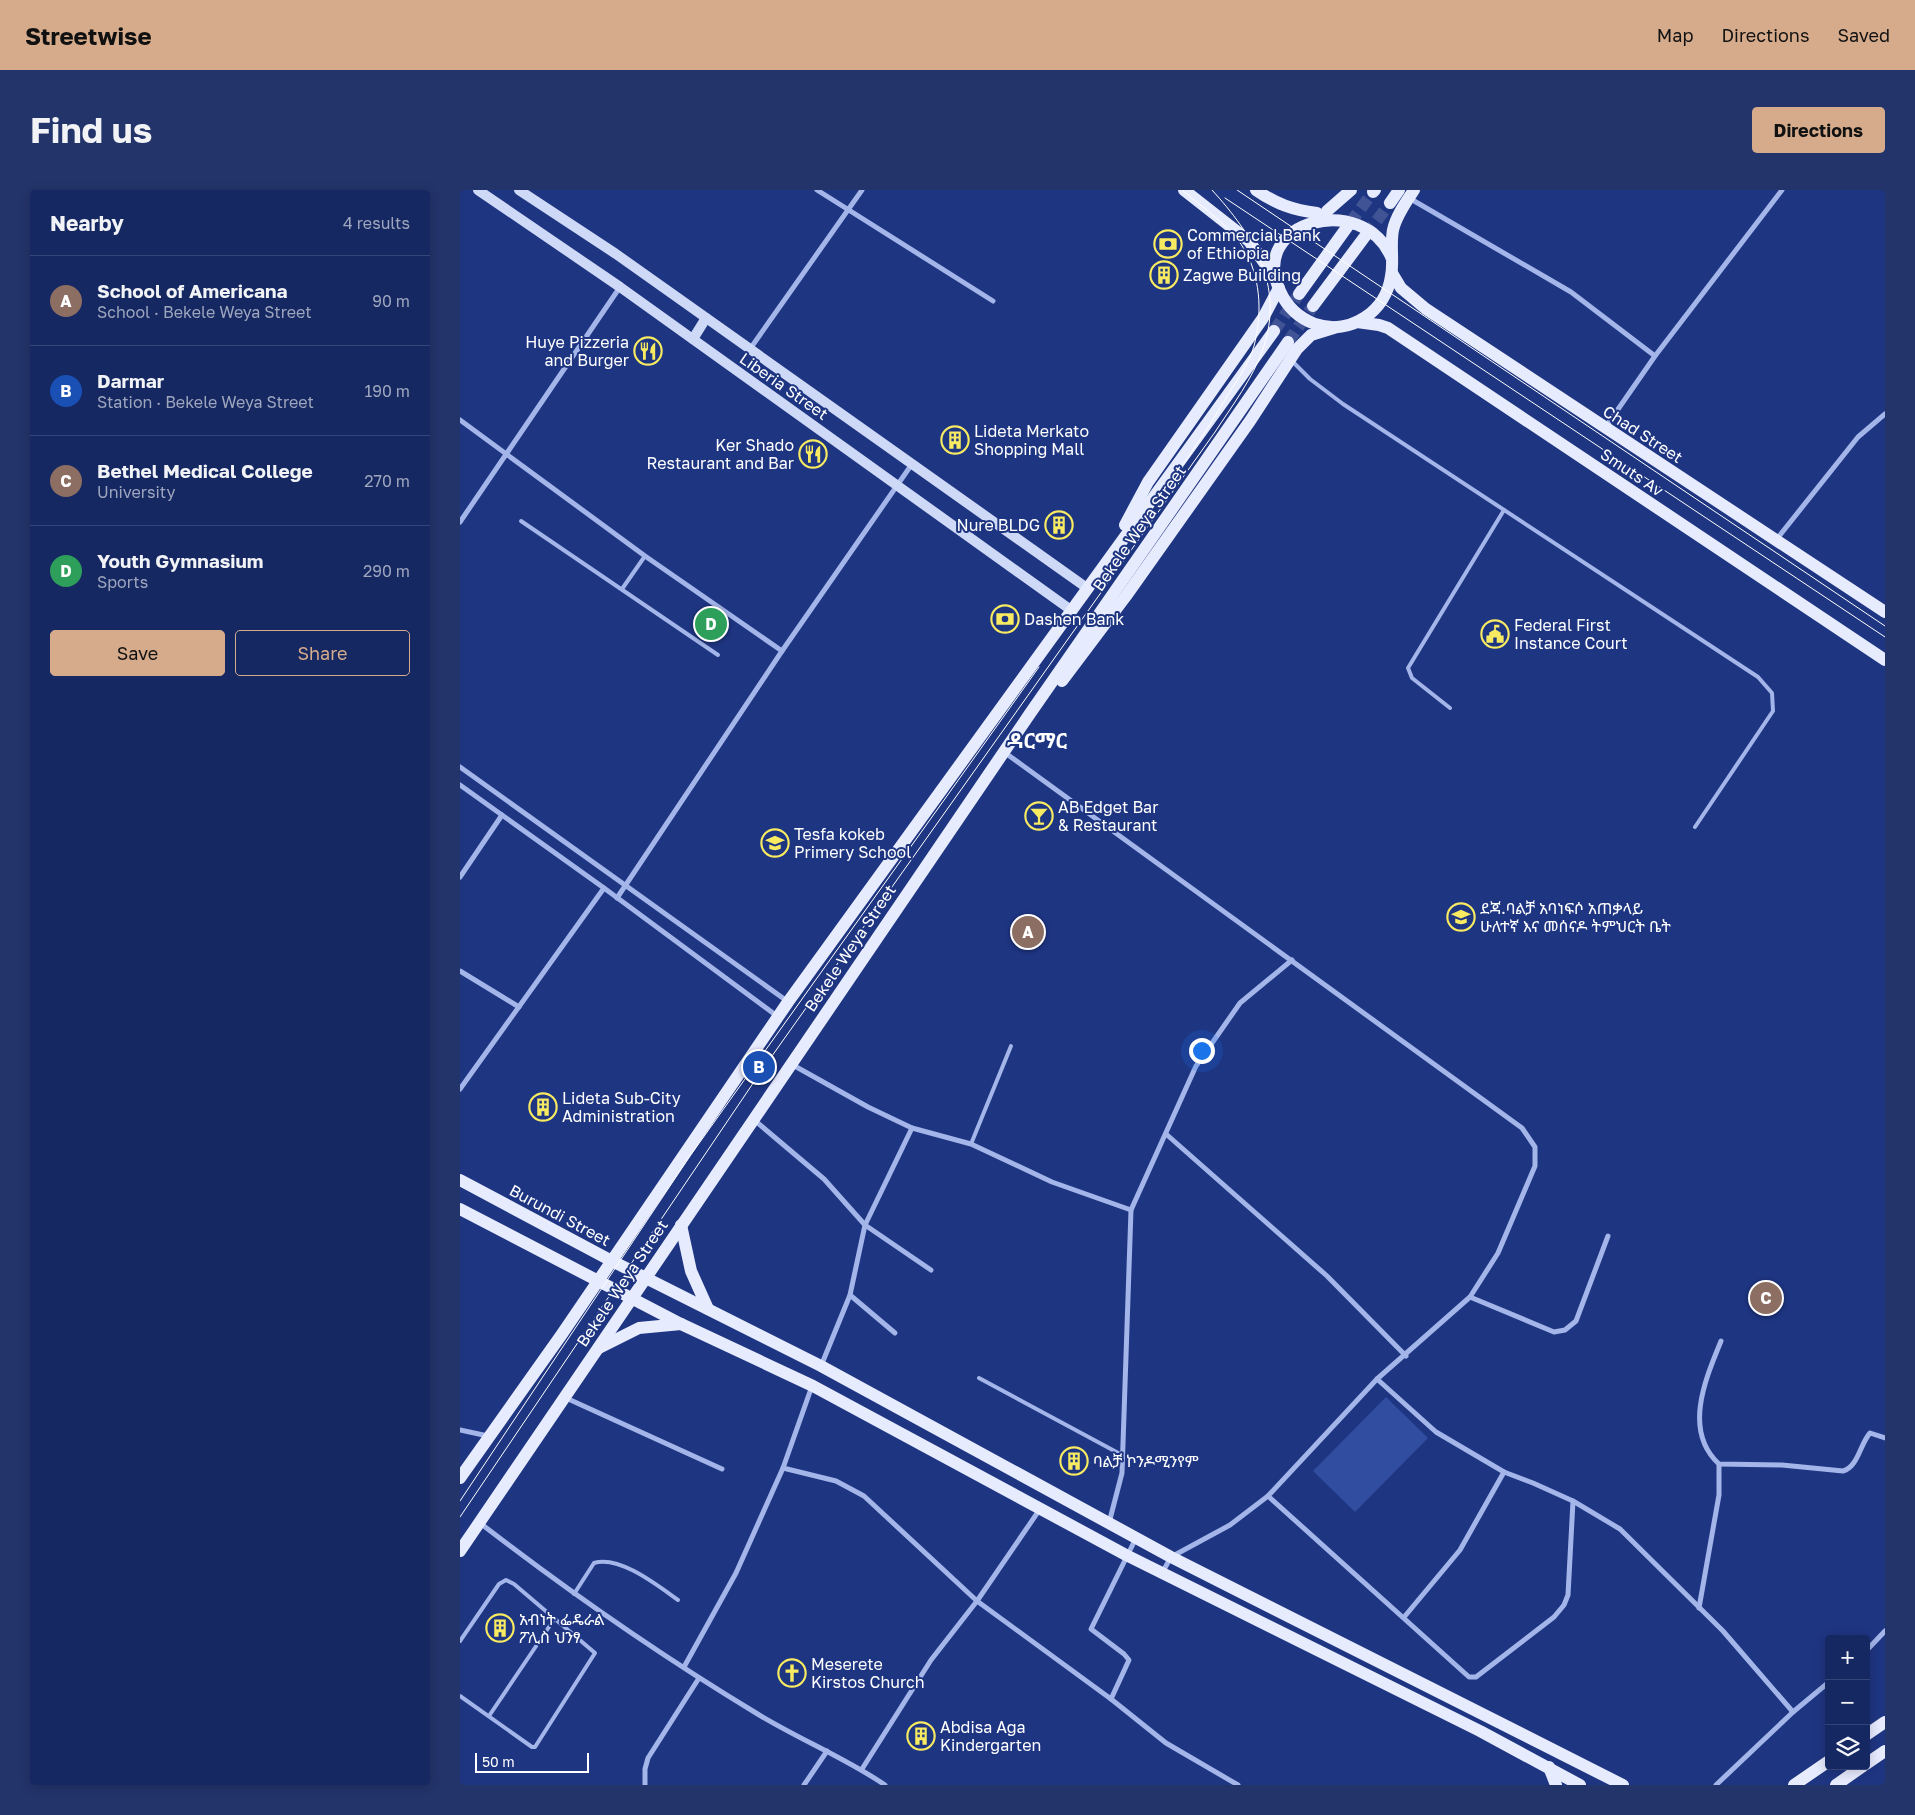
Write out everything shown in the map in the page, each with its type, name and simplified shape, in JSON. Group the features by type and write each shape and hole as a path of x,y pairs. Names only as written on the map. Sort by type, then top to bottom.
{"main road":[{"path":"1184,190 1249,241 1277,283 1290,307 1317,325 1337,327"},
{"path":"1256,190 1270,200 1292,210 1351,213 1368,221 1382,236 1392,260"},
{"path":"1100,571 1148,482 1264,318 1277,283 1276,257 1284,238 1296,224 1322,212 1351,190"},
{"path":"1390,203 1407,192"},
{"path":"1029,715 1056,690 1126,596 1250,421 1290,359 1311,335 1357,322 1380,304 1390,286 1393,231 1407,192"},
{"path":"1299,294 1350,223"},
{"path":"1313,306 1366,235"},
{"name":"Chad Street","path":"1392,273 1401,288 1426,309 1885,612"},
{"name":"Smuts Av","path":"1357,322 1388,328 1885,660"},
{"name":"Bekele Weya Street","path":"460,1478 562,1334 596,1280 778,1016 1274,331"},
{"name":"Bekele Weya Street","path":"460,1551 1004,751 1288,342"},
{"name":"Burundi Street","path":"460,1180 644,1278 821,1366 1171,1557 1623,1785"},
{"path":"460,1209 681,1324 813,1386 1126,1555 1550,1767 1580,1785"},
{"path":"680,1225 691,1271 708,1309"},
{"path":"597,1348 639,1328 681,1324"},
{"path":"1870,1732 1885,1722"},
{"path":"1870,1761 1885,1751"},
{"path":"1794,1785 1825,1764"},
{"path":"1550,1767 1556,1785"},
{"path":"1836,1785 1857,1770"}],"street":[{"name":"Liberia Street","path":"478,190 620,287 1071,610"},
{"name":"Liberia Street","path":"519,190 616,254 1087,588"},
{"path":"817,190 993,301"},
{"path":"750,349 862,190"},
{"path":"1605,428 1655,356 1782,190"},
{"path":"1407,192 1571,292 1655,356"},
{"path":"460,522 620,287"},
{"path":"693,339 706,318"},
{"path":"1776,541 1858,437 1885,414"},
{"path":"460,420 645,556 782,651"},
{"path":"616,898 782,651 912,463"},
{"path":"1004,751 1522,1128 1535,1147 1535,1166 1502,1244 1470,1297 1406,1356 1377,1379 1268,1496 1230,1525 1171,1557 1162,1573"},
{"path":"460,767 788,1002"},
{"path":"460,785 778,1016"},
{"path":"460,877 502,815"},
{"path":"460,1089 604,888"},
{"path":"1109,1523 1122,1473 1132,1210 1196,1066 1240,1003 1292,960"},
{"path":"460,971 519,1008"},
{"path":"791,1063 868,1107 912,1128 971,1144 1052,1182 1132,1210"},
{"path":"753,1119 824,1179 865,1225 931,1270"},
{"path":"821,1366 850,1295 865,1225 912,1128"},
{"path":"1166,1134 1320,1270 1406,1356"},
{"path":"1470,1297 1554,1332 1565,1330 1576,1321 1608,1236"},
{"path":"850,1295 895,1333"},
{"path":"1699,1608 1719,1495 1720,1464 1703,1445 1699,1424 1704,1383 1721,1341"},
{"path":"1377,1379 1436,1432 1504,1472 1533,1482 1573,1501 1620,1529 1723,1631 1793,1712"},
{"path":"684,1667 736,1573 783,1468 813,1386"},
{"path":"565,1397 722,1469"},
{"path":"460,1430 488,1436"},
{"path":"1720,1464 1782,1465 1843,1471 1849,1469 1870,1433 1885,1438"},
{"path":"783,1468 836,1481 864,1496 977,1601 1111,1699 1166,1743 1238,1785"},
{"path":"1405,1616 1460,1550 1504,1472"},
{"path":"1268,1496 1405,1616 1460,1671 1469,1677 1476,1677 1554,1617 1564,1605 1568,1595 1573,1501"},
{"path":"862,1769 931,1660 977,1601 1041,1509"},
{"path":"480,1523 574,1594 699,1678 758,1714 862,1769 885,1785"},
{"path":"1111,1699 1129,1660 1128,1657 1091,1629 1136,1538"},
{"path":"1870,1647 1885,1631"},
{"path":"645,1785 645,1769 648,1758 699,1678"},
{"path":"1716,1785 1793,1712 1825,1685"},
{"path":"804,1785 828,1751"}],"lane":[{"path":"1290,359 1310,379 1343,404 1758,677 1772,693 1773,711 1695,827"},
{"path":"1450,708 1412,678 1408,668 1504,510"},
{"path":"520,521 718,655"},
{"path":"622,589 645,556"},
{"path":"971,1144 1011,1046"},
{"path":"979,1378 1122,1455"},
{"path":"574,1594 594,1562 604,1560 648,1580 678,1600"},
{"path":"460,1641 499,1584 506,1580 514,1584 594,1650 595,1656 535,1747 532,1747 460,1696"},
{"path":"490,1716 555,1618"}],"shaded area":[{"path":"1386,1397 1428,1438 1355,1512 1313,1471"}],"tunnel":[{"path":"1350,223 1373,192"},
{"path":"1366,235 1390,203"},
{"path":"1274,331 1299,294"},
{"path":"1288,342 1313,306"}],"tram line":[{"path":"1138,528 1197,445 1243,371 1257,334 1259,299 1255,276 1247,254 1226,227 1182,190"},
{"path":"460,1517 762,1070 1215,432 1248,381 1259,360 1269,326 1270,303 1267,282 1261,262 1252,243 1227,207 1212,190"},
{"path":"1237,190 1885,626"},
{"path":"1225,198 1885,637"},
{"path":"460,1501 690,1156 1039,667"}],"place":[{"name":"Commercial Bank of Ethiopia","path":"1168,244"},
{"name":"Zagwe Building","path":"1164,275"},
{"name":"Huye Pizzeria and Burger","path":"648,351"},
{"name":"Lideta Merkato Shopping Mall","path":"955,440"},
{"name":"Ker Shado Restaurant and Bar","path":"813,454"},
{"name":"Nure BLDG","path":"1059,525"},
{"name":"Dashen Bank","path":"1005,619"},
{"name":"Youth Gymnasium","path":"711,624"},
{"name":"Federal First Instance Court","path":"1495,634"},
{"name":"AB Edget Bar & Restaurant","path":"1039,816"},
{"name":"Tesfa kokeb Primery School","path":"775,843"},
{"name":"ደጃ.ባልቻ አባነፍሶ አጠቃላይ ሁለተኛ እና መሰናዶ ትምህርት ቤት","path":"1461,917"},
{"name":"School of Americana","path":"1028,932"},
{"name":"Darmar","path":"759,1067"},
{"name":"Lideta Sub-City Administration","path":"543,1107"},
{"name":"Bethel Medical College","path":"1766,1298"},
{"name":"ባልቻ ኮንዶሚንየም","path":"1074,1461"},
{"name":"አብነት ፌዴራል ፖሊስ ህንፃ","path":"500,1628"},
{"name":"Meserete Kirstos Church","path":"792,1673"},
{"name":"Abdisa Aga Kindergarten","path":"921,1736"}],"district":[{"name":"ዳርማር","path":"1037,741"}]}
